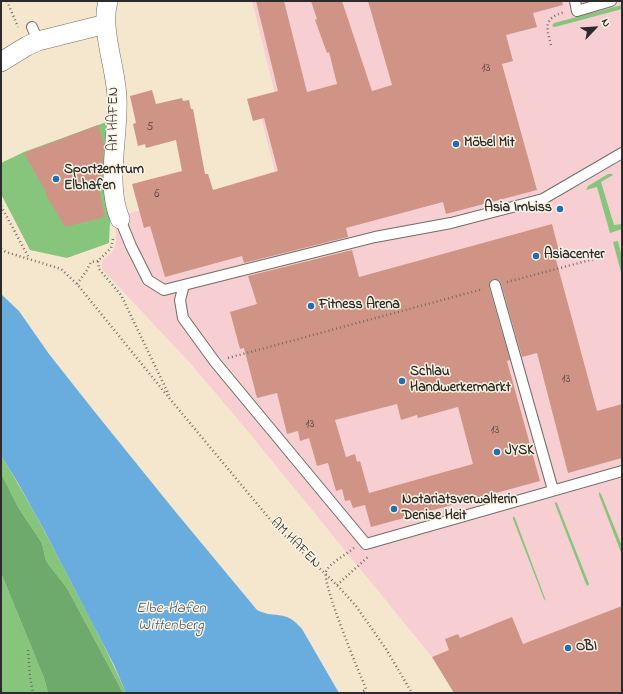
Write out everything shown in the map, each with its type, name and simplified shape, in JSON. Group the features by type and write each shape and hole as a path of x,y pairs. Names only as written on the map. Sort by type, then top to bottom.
{"street":[{"name":"AM HAFEN","path":"108,1 106,10 106,24 117,98 114,201 119,216"},
{"path":"1,62 32,38 106,24"}],"lane":[{"path":"576,4 577,11 612,1"},
{"path":"119,216 131,246 148,280 164,290 375,237 451,223 544,199 622,154"},
{"path":"184,285 180,300 183,318 215,362 366,544 622,471"},
{"path":"495,285 553,490"}],"path":[{"path":"7,1 32,38"},
{"path":"551,45 547,29 549,20 576,4"},
{"path":"1,206 29,258"},
{"path":"77,284 91,262 98,261 111,248 114,225 119,216"},
{"name":"AM HAFEN","path":"1,249 6,252 61,269 77,284 170,400 278,529 337,585 356,606 386,649 412,693"},
{"path":"215,362 594,259"},
{"name":"AM HAFEN","path":"98,261 99,269 121,295 170,400"},
{"path":"337,585 369,556 366,544"},
{"path":"354,548 328,568 325,574 334,606 366,689 361,693"},
{"path":"28,650 33,693"}],"shaded area":[{"path":"252,1 622,1 622,693 454,693 432,657 250,434 191,364 102,269 103,260 115,247 116,224 123,215 145,209 146,214 275,171 257,102 276,98"}],"green space":[{"path":"622,5 622,9 555,27 552,26 554,23"},
{"name":"Sportzentrum Elbhafen","path":"112,120 109,243 67,258 30,250 1,194 1,163 24,152"},
{"path":"608,174 613,175 601,182 614,225 622,224 622,229 610,233 597,187 586,190 588,186"},
{"path":"618,241 622,257 622,276 613,242"},
{"path":"1,456 29,503 55,552 100,638 126,693 121,693 122,691 67,588 46,561 42,543 18,507 1,473"},
{"path":"1,473 18,507 42,543 46,561 67,588 122,691 121,693 48,693 44,678 1,573"},
{"path":"599,492 622,546 622,555 599,495"},
{"path":"555,502 557,503 589,584 588,586 586,584"},
{"path":"513,516 515,518 546,601 544,599"},
{"path":"1,573 44,678 48,693 1,693"}],"water":[{"name":"Elbe-Hafen Wittenberg","path":"1,294 19,311 49,354 94,411 257,610 264,613 285,616 302,629 339,693 126,693 114,665 44,530 1,456"}],"building":[{"path":"256,1 284,1 307,92 337,84 329,52 327,53 315,20 317,19 311,1 342,1 372,91 392,85 368,1 562,1 563,5 533,13 537,27 506,35 513,61 502,64 537,190 446,214 443,202 346,228 348,237 244,263 242,256 165,277 150,226 144,228 132,184 182,171 176,140 146,148 145,144 138,146 133,124 136,123 130,96 152,90 156,104 182,98 183,101 189,100 191,109 193,109 205,174 208,174 213,190 278,171 264,118 253,121 247,99 278,91"},
{"path":"98,125 104,145 102,180 97,182 105,217 65,227 24,153"},
{"path":"552,224 560,255 555,256 597,411 622,404 622,458 568,473 537,353 522,357 501,283 499,280 494,279 490,281 489,287 510,360 507,361 540,481 371,527 365,505 353,508 350,500 345,501 342,489 336,491 328,463 317,466 309,438 300,441 298,431 287,434 277,393 257,398 244,348 240,349 230,312 257,304 248,276 352,250 359,277","holes":["397,404 401,420 417,415 418,418 458,407 473,464 369,493 360,461 357,462 355,454 346,457 335,420"]},
{"name":"OBI","path":"622,606 622,693 454,693 432,657 449,650 445,639 458,634 460,638 512,617 523,644"}],"place":[{"name":"Möbel Mit","path":"456,144"},
{"name":"Sportzentrum Elbhafen","path":"56,179"},
{"name":"Asia Imbiss","path":"560,209"},
{"name":"Asiacenter","path":"536,256"},
{"name":"Fitness Arena","path":"311,306"},
{"name":"Schlau Handwerkermarkt","path":"402,381"},
{"name":"JYSK","path":"497,452"},
{"name":"Notariatsverwalterin Denise Heit","path":"394,509"},
{"name":"OBI","path":"568,648"}]}
